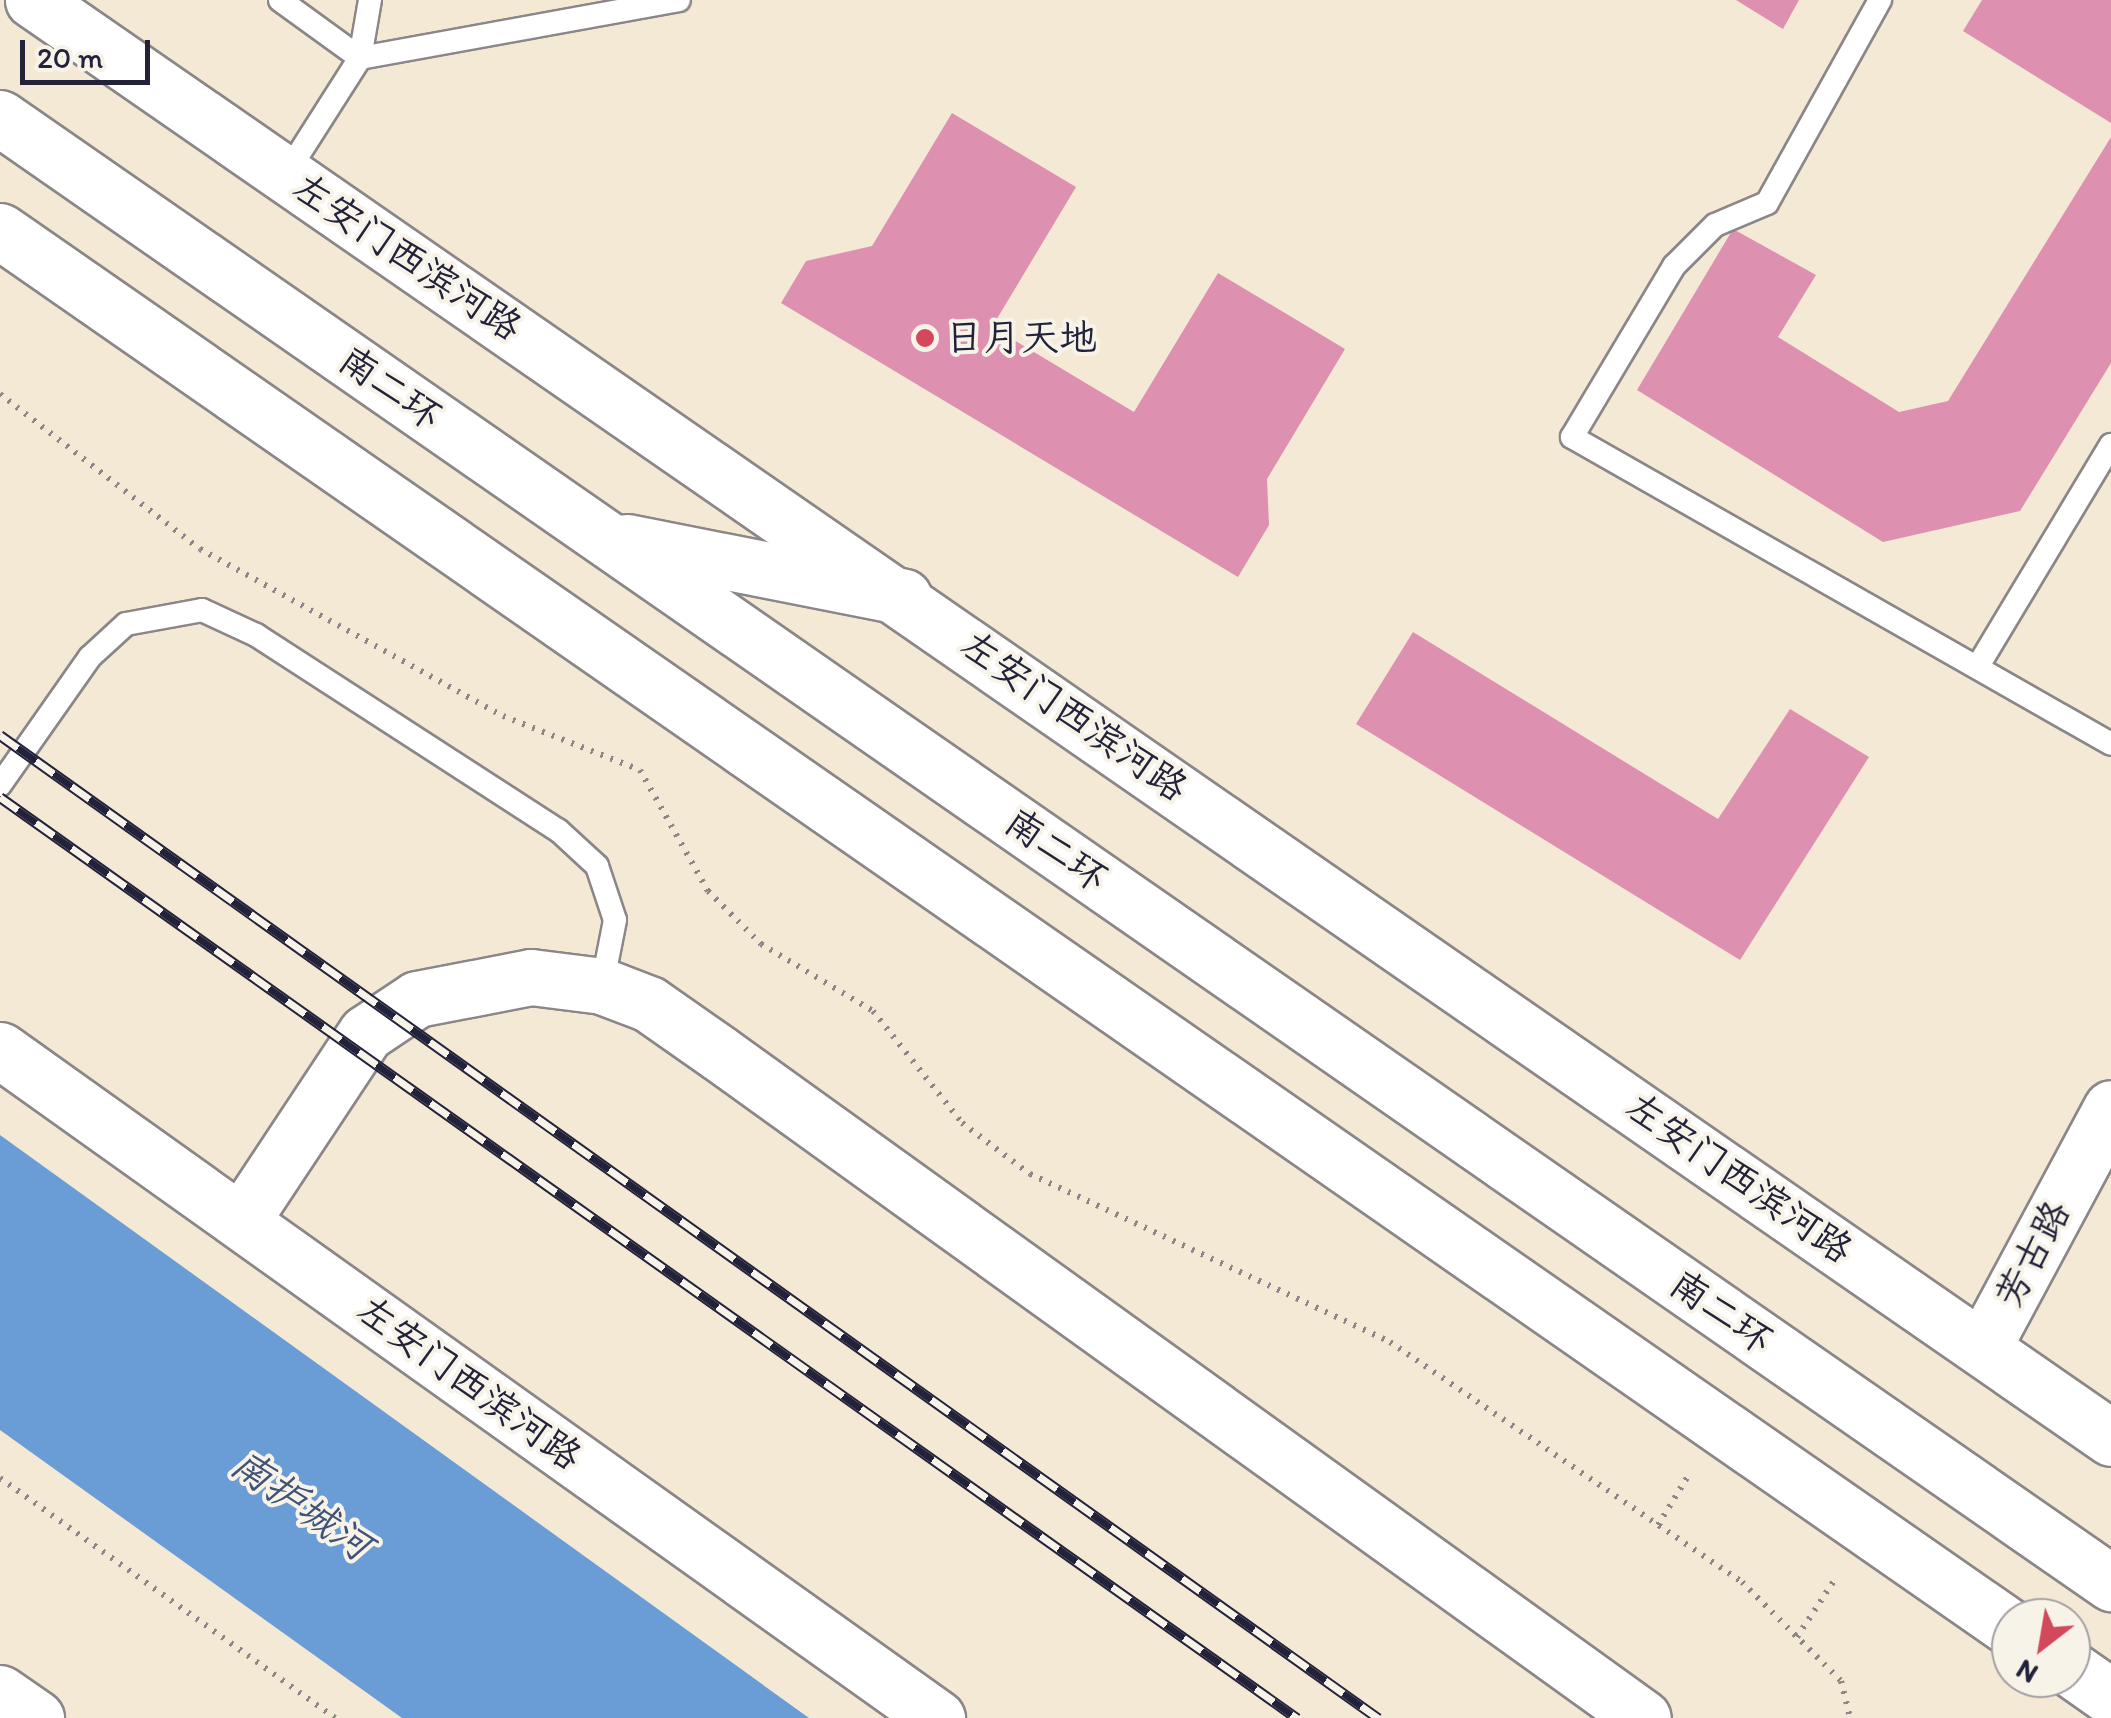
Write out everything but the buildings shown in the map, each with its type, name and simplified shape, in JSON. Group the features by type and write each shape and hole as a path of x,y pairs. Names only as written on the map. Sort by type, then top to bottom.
{"main road":[{"name":"左安门西滨河路","path":"32,0 904,597 2111,1438"},
{"name":"南二环","path":"0,118 2111,1584"},
{"path":"0,231 1991,1614"},
{"path":"606,538 904,597"},
{"path":"242,1220 366,1033 417,999 531,977 602,986 649,1004 719,1053 1643,1718"},
{"name":"左安门西滨河路","path":"0,1050 937,1718"},
{"name":"芳古路","path":"1983,1347 2111,1108"},
{"path":"0,1692 36,1718"}],"lane":[{"path":"280,0 360,58 679,0"},
{"path":"286,174 360,58 370,0"},
{"path":"1880,0 1766,203 1715,225 1674,266 1572,438 2111,744"},
{"path":"1978,666 2111,445"},
{"path":"0,785 90,657 126,624 202,610 256,635 558,830 596,866 615,920 602,986"}],"path":[{"path":"0,394 200,550 503,716 640,770 708,891 761,944 872,1010 962,1122 1030,1174 1390,1342 1742,1582 1841,1681 1850,1718"},
{"path":"1658,1525 1688,1476"},
{"path":"0,1478 335,1718"},
{"path":"1797,1637 1836,1576"}],"water":[{"name":"南护城河","path":"0,1135 809,1718 402,1718 0,1430"}],"railway":[{"path":"0,735 1378,1718"},
{"path":"0,797 1297,1718"}],"place":[{"name":"日月天地","path":"925,338"}]}
